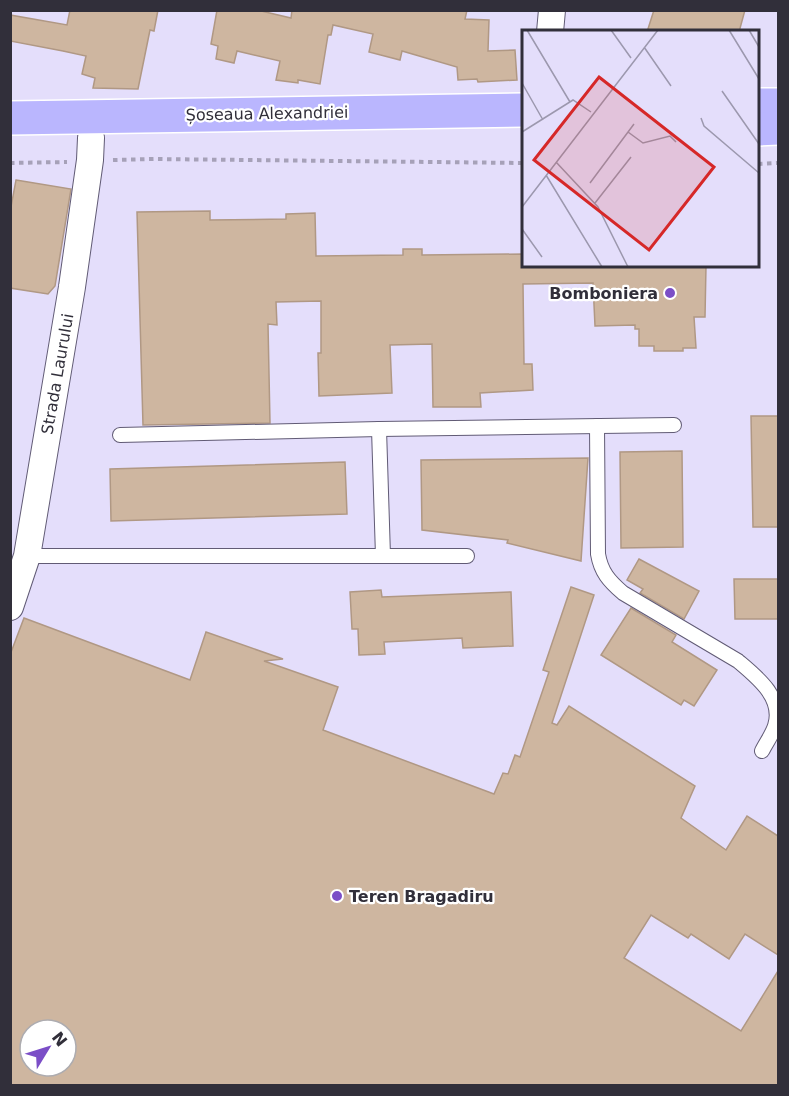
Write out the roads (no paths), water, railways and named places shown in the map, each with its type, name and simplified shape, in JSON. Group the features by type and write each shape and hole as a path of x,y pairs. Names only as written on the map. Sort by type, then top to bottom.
{"highway":[{"path":"759,105 778,105"},
{"name":"Șoseaua Alexandriei","path":"10,118 522,110"},
{"path":"759,129 778,128"},
{"name":"Șoseaua Alexandriei","path":"10,139 91,149 522,132"}],"street":[{"path":"550,30 552,10"},
{"name":"Strada Laurului","path":"10,607 27,556 72,286 91,149"}],"lane":[{"path":"120,435 674,425"},
{"path":"597,426 600,565 610,582 623,593 738,661 769,691 776,705 777,716 774,728 762,751"},
{"path":"379,429 383,556"},
{"path":"27,556 467,555"}],"place":[{"name":"Bomboniera","path":"670,293"},
{"name":"Teren Bragadiru","path":"337,896"}]}
